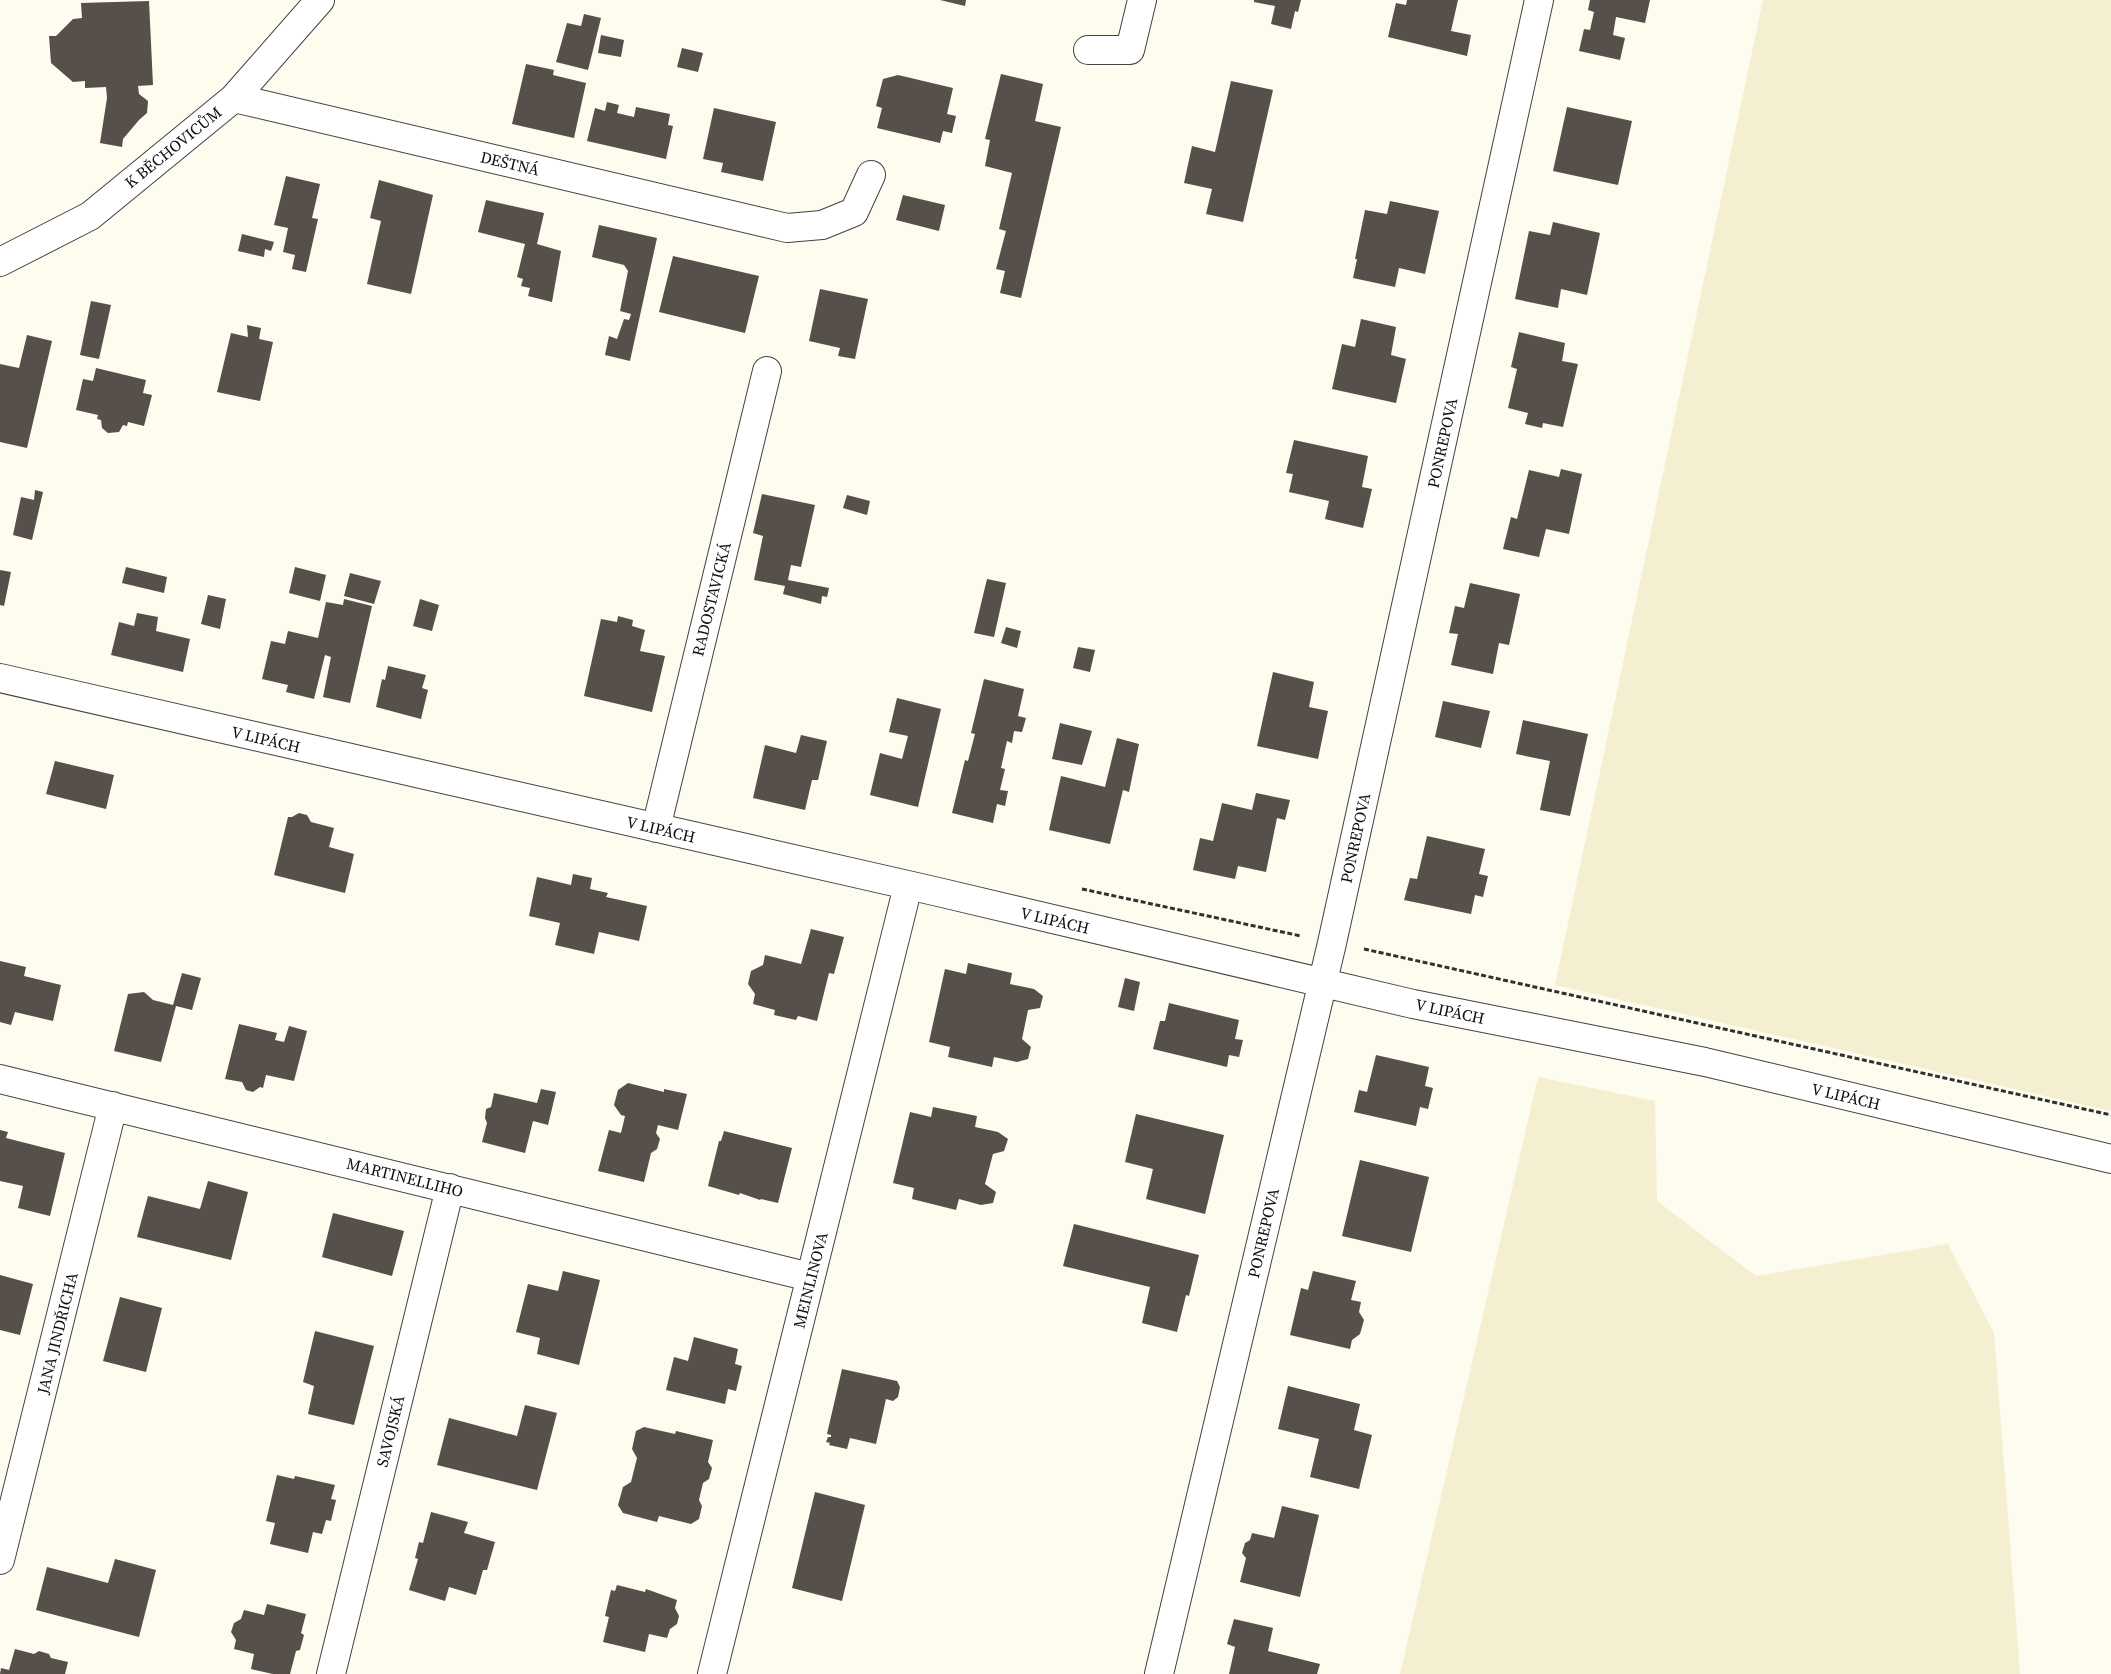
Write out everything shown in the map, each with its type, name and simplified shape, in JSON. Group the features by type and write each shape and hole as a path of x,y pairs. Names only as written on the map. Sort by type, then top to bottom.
{"street":[{"name":"K BĚCHOVICŮM","path":"0,262 90,216 234,98 320,0"},
{"path":"1088,50 1130,50 1142,0"},
{"name":"PONREPOVA","path":"1159,1674 1332,943 1539,0"},
{"name":"DEŠTNÁ","path":"234,98 787,228 822,226 854,212 871,176"},
{"name":"RADOSTAVICKÁ","path":"656,828 767,371"},
{"name":"V LIPÁCH","path":"0,678 1444,1011 1705,1062 2111,1159"},
{"name":"MEINLINOVA","path":"712,1674 908,886"},
{"name":"MARTINELLIHO","path":"0,1079 810,1277"},
{"name":"JANA JINDŘICHA","path":"0,1560 113,1106"},
{"name":"SAVOJSKÁ","path":"330,1674 450,1188"}],"path":[{"path":"1075,888 2111,1115"}],"shaded area":[{"path":"1763,0 2111,0 2111,1111 1555,985"},
{"path":"1538,1077 1655,1101 1657,1201 1756,1276 1948,1244 1994,1333 2020,1674 1400,1674"}],"building":[{"path":"940,0 966,0 965,6"},
{"path":"1254,0 1301,0 1298,12 1295,11 1291,29 1271,24 1275,6 1254,2"},
{"path":"1407,0 1458,0 1451,31 1471,35 1467,56 1388,37 1396,3 1406,5"},
{"path":"1590,0 1650,0 1645,23 1616,17 1613,35 1625,38 1620,60 1579,51 1584,29 1590,30 1594,12 1588,10"},
{"path":"149,1 153,85 138,86 139,94 148,101 147,113 123,139 122,147 100,143 107,98 106,87 85,88 85,81 73,82 51,63 49,36 56,36 73,19 82,18 81,3"},
{"path":"584,14 601,18 588,70 556,62 567,23 581,26"},
{"path":"601,35 624,40 621,57 598,53"},
{"path":"682,48 703,53 698,72 677,67"},
{"path":"526,64 554,70 553,75 586,83 574,138 512,124"},
{"path":"1001,74 1043,84 1035,121 1061,127 1021,298 1000,293 1005,271 996,269 1006,231 999,229 1012,173 985,166 990,140 985,139"},
{"path":"898,75 953,88 947,114 956,116 952,133 943,131 940,143 877,128 882,108 876,106 883,79"},
{"path":"1231,81 1273,90 1243,222 1206,214 1212,189 1184,183 1192,146 1215,152"},
{"path":"607,102 619,105 617,113 634,117 636,107 670,114 668,125 673,126 666,159 587,141 595,108 605,111"},
{"path":"1567,107 1632,121 1618,185 1553,171"},
{"path":"714,108 776,122 763,181 721,172 723,163 703,159"},
{"path":"286,176 320,184 312,218 318,219 306,272 292,269 295,255 283,252 288,228 274,225"},
{"path":"379,180 433,195 411,294 367,284 381,221 370,218"},
{"path":"903,195 945,205 939,231 896,220"},
{"path":"486,200 544,213 537,244 561,251 552,302 528,296 530,288 521,286 523,279 517,277 525,244 478,232"},
{"path":"1390,201 1439,211 1425,274 1399,268 1395,287 1353,278 1365,210 1387,214"},
{"path":"1553,222 1600,233 1587,295 1561,289 1558,308 1515,299 1529,231 1550,235"},
{"path":"599,225 657,238 630,361 605,355 609,336 617,339 624,319 629,320 631,314 620,311 628,271 624,265 592,257"},
{"path":"242,234 274,242 271,251 265,249 264,257 238,251"},
{"path":"673,256 759,276 745,333 659,312"},
{"path":"820,289 868,299 855,359 838,356 840,348 809,341"},
{"path":"91,301 111,305 99,359 80,355"},
{"path":"1361,319 1396,327 1391,355 1406,359 1396,403 1332,389 1342,344 1355,347"},
{"path":"247,325 261,328 259,339 273,342 260,401 217,392 231,333 248,337"},
{"path":"1519,332 1565,343 1562,361 1578,364 1563,427 1543,423 1542,428 1525,424 1528,413 1508,408 1517,369 1511,367"},
{"path":"27,335 52,341 27,448 0,442 0,364 19,368"},
{"path":"96,368 146,380 143,393 152,395 144,426 128,422 127,426 123,425 119,432 108,433 102,428 101,420 97,419 98,415 76,410 83,379 93,381"},
{"path":"1294,440 1368,456 1362,487 1372,489 1363,528 1325,519 1329,501 1289,492 1293,474 1286,473"},
{"path":"1561,469 1582,474 1569,534 1546,529 1539,557 1503,549 1511,517 1517,519 1529,470 1559,477"},
{"path":"35,490 43,492 32,540 13,535 21,497 34,500"},
{"path":"762,494 815,505 801,567 791,565 788,580 829,588 827,597 822,596 821,604 783,594 785,586 754,580 763,536 753,533"},
{"path":"847,495 870,501 867,515 843,508"},
{"path":"126,567 167,577 164,593 122,583"},
{"path":"295,567 326,575 320,601 289,593"},
{"path":"0,570 11,572 4,606 0,605"},
{"path":"350,573 381,581 374,604 344,596"},
{"path":"987,579 1006,583 994,637 974,633"},
{"path":"1470,583 1520,594 1509,645 1499,643 1493,674 1451,665 1458,634 1449,633 1455,606 1464,608"},
{"path":"208,595 226,599 220,629 201,624"},
{"path":"344,599 372,606 350,703 323,697 331,657 325,655 314,699 286,692 288,685 262,679 271,641 285,644 288,631 318,638 326,602 343,605"},
{"path":"420,599 439,605 432,631 413,626"},
{"path":"137,613 158,617 156,631 190,639 183,672 111,655 119,622 134,626"},
{"path":"618,616 633,620 632,626 645,630 640,651 665,656 652,712 584,696 601,619 617,622"},
{"path":"1006,627 1021,631 1017,648 1001,643"},
{"path":"1078,647 1095,650 1090,672 1073,668"},
{"path":"388,666 426,675 422,688 428,690 421,719 376,707 382,679 385,680"},
{"path":"1273,672 1314,682 1309,707 1328,711 1318,759 1257,746"},
{"path":"984,679 1024,689 1018,716 1026,718 1022,732 1014,731 1012,743 1007,741 1001,768 1005,769 1000,790 1008,791 1005,806 997,804 993,823 952,813 965,760 968,761 975,734 971,733"},
{"path":"897,698 941,709 918,807 870,795 880,753 902,759 908,736 889,732"},
{"path":"1443,701 1490,711 1481,748 1435,737"},
{"path":"1523,720 1588,734 1570,816 1540,810 1550,761 1516,754"},
{"path":"1060,723 1092,731 1082,765 1052,759"},
{"path":"801,735 827,741 818,780 812,780 805,810 753,798 765,745 796,753"},
{"path":"1117,738 1139,744 1129,792 1123,790 1110,844 1049,830 1061,776 1105,787"},
{"path":"55,761 114,775 106,809 46,794"},
{"path":"1256,793 1290,800 1285,820 1277,818 1266,872 1238,866 1235,879 1193,870 1200,838 1213,841 1222,803 1252,810"},
{"path":"299,813 307,815 311,822 334,828 329,847 354,854 345,893 274,875 288,817"},
{"path":"1427,836 1485,849 1479,874 1488,876 1483,897 1475,895 1471,914 1404,900 1410,878 1417,879"},
{"path":"573,874 592,878 590,889 608,893 606,897 647,906 639,941 599,932 594,954 555,945 560,923 529,916 537,877 571,885"},
{"path":"811,929 844,937 834,974 829,973 817,1021 798,1016 796,1020 774,1015 775,1010 753,1004 755,994 748,984 751,971 763,965 765,955 801,964"},
{"path":"0,961 26,967 24,976 61,985 53,1021 15,1012 11,1025 0,1022"},
{"path":"968,963 1012,973 1010,984 1034,989 1043,996 1040,1008 1028,1010 1022,1039 1031,1047 1028,1059 1017,1062 994,1057 992,1067 948,1057 950,1047 929,1042 945,969 966,974"},
{"path":"182,973 201,978 192,1010 176,1006 161,1062 114,1051 128,994 144,992 153,1000 173,1005"},
{"path":"1125,978 1140,982 1134,1011 1118,1007"},
{"path":"1169,1003 1239,1020 1235,1039 1243,1040 1239,1057 1229,1055 1227,1067 1153,1049 1160,1021 1165,1021"},
{"path":"239,1024 277,1033 275,1040 284,1042 289,1026 307,1031 294,1081 266,1075 263,1088 260,1087 253,1092 246,1090 242,1082 225,1079"},
{"path":"1376,1055 1429,1067 1425,1086 1433,1088 1428,1109 1420,1107 1416,1126 1354,1112 1359,1090 1367,1092"},
{"path":"628,1083 664,1092 664,1089 687,1094 678,1130 658,1125 656,1133 660,1139 657,1149 651,1153 644,1182 598,1171 609,1130 621,1133 625,1116 621,1115 614,1105 618,1090"},
{"path":"541,1089 556,1092 548,1125 533,1121 525,1153 482,1142 487,1123 485,1118 486,1109 491,1107 494,1093 537,1103"},
{"path":"933,1107 977,1116 975,1127 998,1132 1008,1139 1004,1151 993,1154 985,1184 996,1192 993,1203 981,1205 959,1199 956,1210 912,1199 914,1188 893,1183 910,1112 931,1117"},
{"path":"1136,1114 1224,1135 1205,1214 1146,1199 1153,1169 1125,1162"},
{"path":"0,1130 8,1132 6,1138 65,1153 50,1216 18,1208 23,1186 0,1181"},
{"path":"724,1131 792,1148 778,1203 708,1186 719,1141 721,1141"},
{"path":"1360,1160 1429,1177 1411,1252 1342,1236"},
{"path":"208,1181 248,1192 231,1260 137,1237 148,1196 200,1209"},
{"path":"333,1213 404,1231 392,1276 322,1257"},
{"path":"1074,1224 1199,1255 1189,1296 1186,1295 1177,1332 1142,1323 1150,1287 1063,1266"},
{"path":"563,1271 600,1280 579,1365 537,1354 540,1338 516,1332 528,1284 558,1291"},
{"path":"1313,1271 1356,1281 1351,1300 1361,1302 1359,1312 1364,1320 1360,1334 1352,1340 1350,1349 1290,1335 1301,1288 1308,1290"},
{"path":"0,1275 33,1284 20,1335 0,1330"},
{"path":"120,1297 162,1308 146,1372 103,1361"},
{"path":"315,1331 374,1346 354,1425 308,1414 314,1386 303,1382"},
{"path":"694,1337 738,1349 735,1364 742,1366 736,1391 728,1389 725,1404 666,1390 674,1357 688,1361"},
{"path":"842,1369 897,1381 900,1387 898,1397 893,1401 886,1399 876,1444 850,1438 847,1449 829,1445 830,1443 826,1442 828,1437 831,1437 831,1435 827,1434"},
{"path":"1288,1386 1360,1404 1354,1430 1372,1435 1359,1489 1310,1477 1319,1439 1278,1429"},
{"path":"525,1405 557,1413 537,1490 437,1465 449,1418 517,1436"},
{"path":"644,1427 675,1434 676,1431 713,1440 708,1462 712,1468 709,1479 703,1483 699,1500 702,1506 699,1519 691,1524 659,1516 657,1522 623,1513 618,1505 623,1487 631,1482 637,1458 632,1449 636,1431"},
{"path":"277,1475 294,1479 295,1476 335,1485 331,1499 336,1500 331,1521 326,1520 322,1534 313,1532 308,1553 270,1544 275,1523 266,1521"},
{"path":"815,1492 865,1505 842,1601 792,1588"},
{"path":"1282,1506 1319,1515 1300,1597 1240,1582 1246,1558 1242,1553 1245,1543 1250,1540 1252,1533 1274,1538"},
{"path":"431,1512 468,1522 464,1533 495,1542 487,1570 483,1570 476,1595 449,1587 445,1601 409,1590 418,1559 415,1558 419,1542 423,1543"},
{"path":"115,1559 156,1570 139,1637 36,1610 47,1567 108,1583"},
{"path":"617,1585 645,1592 646,1589 677,1600 675,1608 679,1616 677,1624 670,1629 667,1638 649,1634 645,1652 603,1642 609,1617 605,1616 611,1590 615,1591"},
{"path":"267,1604 306,1614 301,1633 304,1635 300,1650 296,1651 290,1674 273,1674 251,1669 254,1654 234,1649 236,1640 231,1632 234,1623 241,1619 244,1610 264,1615"},
{"path":"1234,1619 1273,1628 1268,1651 1320,1664 1317,1674 1229,1674 1235,1647 1227,1644"},
{"path":"15,1649 34,1654 39,1651 49,1654 51,1658 68,1662 65,1674 0,1674 1,1668 9,1670"}]}
